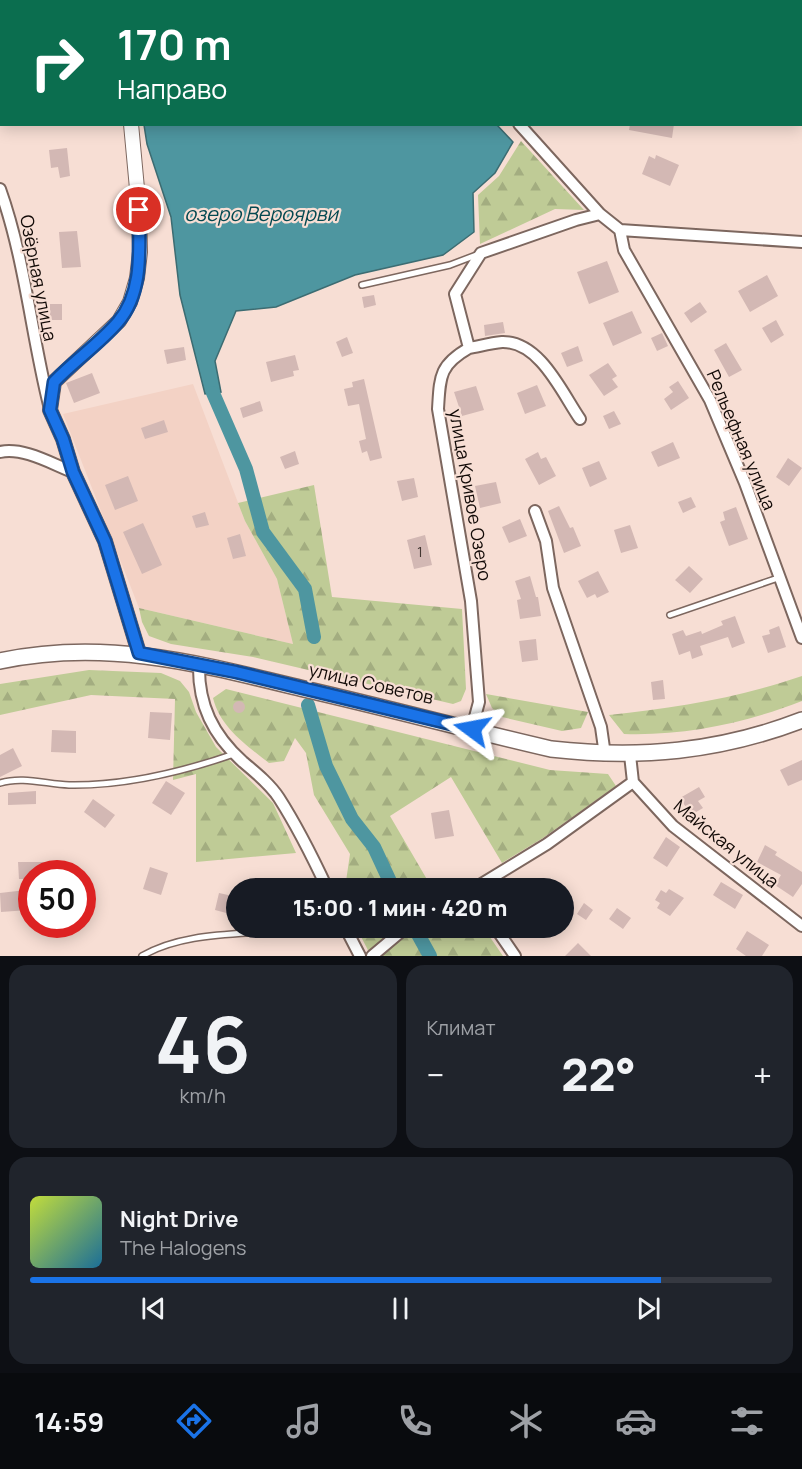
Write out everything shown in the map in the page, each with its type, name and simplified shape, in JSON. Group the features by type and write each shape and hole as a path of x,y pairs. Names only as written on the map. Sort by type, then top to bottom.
{"main road":[{"name":"улица Советов","path":"0,661 38,652 89,650 139,653 200,664 551,749 605,755 630,755 709,746 802,720"}],"street":[{"path":"131,126 139,210 140,252 137,278 130,302 119,321 54,382 50,410 63,439 73,472 105,541 139,653"},
{"path":"521,126 600,214 620,230 802,242"},
{"name":"Озёрная улица","path":"0,189 15,230 38,362 50,410"},
{"path":"579,419 540,361 527,350 504,342 469,348 455,294 482,252 600,214"},
{"name":"Рельефная улица","path":"620,230 624,250 710,400 745,483 778,578 802,638"},
{"name":"улица Кривое Озеро","path":"469,348 452,358 444,368 440,380 438,410 471,601 478,702 472,729"},
{"path":"0,452 8,450 30,456 73,472"},
{"path":"535,511 546,541 553,588 601,727 605,755"},
{"path":"200,664 199,688 204,709 234,754 278,796 322,878"},
{"path":"491,878 547,844 633,783 630,755"},
{"name":"Майская улица","path":"633,783 673,826 802,926"},
{"path":"351,938 360,956"},
{"path":"372,956 393,938"},
{"path":"503,938 515,956"}],"lane":[{"path":"362,285 450,266 482,252"},
{"path":"670,615 778,578"},
{"path":"0,783 36,781 70,785 123,781 172,773 234,754"},
{"path":"142,956 155,949 190,939 226,936"}],"shaded area":[{"path":"193,384 245,521 277,579 293,644 139,608 63,414"}],"green space":[{"path":"521,141 584,210 555,209 480,244 478,195 499,176"},
{"path":"314,485 332,597 462,609 466,689 461,701 453,704 253,657 171,644 149,636 142,622 139,608 293,644 277,579 245,521 238,503"},
{"path":"89,670 161,673 180,681 189,692 196,712 216,747 273,803 296,853 196,862 196,774 173,780 175,699 91,695 0,715 0,684"},
{"path":"802,676 802,701 737,722 670,733 624,734 609,715 707,701"},
{"path":"226,689 550,770 608,774 616,786 543,838 502,863 451,777 390,816 426,878 346,878 350,854 314,795 306,753 295,738 284,761 269,763 228,727 221,718 213,698"},
{"path":"486,694 588,712 581,728 562,731 502,717 492,708"},
{"path":"362,938 491,938 503,956 371,956"}],"water":[{"name":"озеро Вероярви","path":"144,126 498,126 513,142 495,173 473,193 474,232 443,255 355,275 276,307 236,311 215,361 221,392 205,394 180,295 171,217 147,144"}],"building":[{"path":"630,126 674,126 672,138 629,130"},
{"path":"67,148 70,176 60,178 58,167 51,168 49,150"},
{"path":"656,155 679,165 670,186 642,174 649,156 655,159"},
{"path":"77,231 81,267 62,268 59,232"},
{"path":"607,261 619,292 589,304 577,272"},
{"path":"767,275 778,296 750,312 738,291"},
{"path":"374,295 376,305 364,308 362,297"},
{"path":"700,302 707,312 691,323 684,313"},
{"path":"50,304 62,304 62,320 50,320"},
{"path":"632,311 642,333 613,346 603,323"},
{"path":"776,320 784,335 771,343 762,328"},
{"path":"503,322 505,333 485,336 484,325"},
{"path":"662,333 668,346 657,351 651,338"},
{"path":"347,337 353,353 342,357 336,342"},
{"path":"726,343 742,370 729,377 714,350"},
{"path":"578,346 583,361 567,367 561,353"},
{"path":"184,347 186,360 167,364 164,350"},
{"path":"295,355 299,370 293,371 294,376 271,382 266,362"},
{"path":"608,363 617,376 612,379 618,387 604,396 589,375"},
{"path":"92,373 100,393 74,403 66,383"},
{"path":"364,379 382,458 370,461 367,451 362,453 359,441 366,439 359,404 348,406 344,389 353,387 352,382"},
{"path":"678,381 689,398 671,410 664,399 673,392 669,387"},
{"path":"537,385 546,406 525,414 517,393"},
{"path":"476,386 484,410 462,416 454,392"},
{"path":"260,401 263,411 243,418 240,408"},
{"path":"614,411 621,424 609,429 603,416"},
{"path":"164,420 168,432 145,439 141,428"},
{"path":"673,442 680,458 658,467 651,452"},
{"path":"295,451 299,464 285,469 280,457"},
{"path":"538,452 541,459 546,457 556,476 539,485 525,459"},
{"path":"788,458 802,468 789,486 776,477"},
{"path":"599,461 607,479 590,487 582,468"},
{"path":"128,476 138,501 115,510 105,485"},
{"path":"414,478 418,497 402,501 397,481"},
{"path":"496,482 501,503 480,508 475,486"},
{"path":"691,497 696,507 683,513 678,502"},
{"path":"559,506 570,528 573,527 581,546 564,553 548,511"},
{"path":"736,507 748,539 729,546 720,522 725,520 723,512"},
{"path":"205,512 209,525 196,528 192,516"},
{"path":"520,519 527,536 509,543 502,527"},
{"path":"143,523 162,565 142,574 123,532"},
{"path":"630,525 638,548 621,553 614,530"},
{"path":"240,534 246,556 233,559 227,538"},
{"path":"425,535 432,565 414,569 407,540"},
{"path":"689,566 703,579 690,593 675,580"},
{"path":"598,571 609,592 597,598 595,594 587,598 578,581"},
{"path":"530,576 536,597 538,597 541,616 520,619 517,600 521,599 515,581"},
{"path":"735,616 745,643 732,648 728,637 700,646 703,655 692,659 690,651 679,655 672,634 683,630 686,636 701,631 702,634 723,625 721,621"},
{"path":"779,626 786,647 768,653 762,636 770,634 769,630"},
{"path":"536,639 538,660 522,662 519,641"},
{"path":"663,680 665,699 653,700 651,682"},
{"path":"241,701 244,702 244,712 237,713 234,712 233,705 234,702"},
{"path":"150,712 172,713 170,740 148,738"},
{"path":"52,730 76,731 76,753 51,752"},
{"path":"13,748 22,766 0,777 0,755"},
{"path":"802,760 802,780 788,786 780,770"},
{"path":"166,781 185,793 171,815 152,803"},
{"path":"699,787 705,797 698,801 703,808 691,815 680,798"},
{"path":"36,791 36,804 8,805 8,793"},
{"path":"93,799 115,815 105,828 84,812"},
{"path":"449,810 454,836 435,839 431,813"},
{"path":"666,837 680,847 667,867 653,858"},
{"path":"765,845 777,852 775,855 802,872 802,884 793,897 775,885 781,875 757,862"},
{"path":"150,867 168,873 161,895 143,889"},
{"path":"721,882 743,895 735,909 713,895"},
{"path":"669,889 684,898 670,916 657,908 660,903 655,900 661,890 666,893"},
{"path":"18,891 18,911 1,912 0,893"},
{"path":"219,893 226,895 226,913 215,910"},
{"path":"584,903 593,910 586,920 577,914"},
{"path":"617,908 631,918 623,929 609,919"},
{"path":"747,931 769,945 762,956 746,956 736,949"},
{"path":"578,943 591,956 565,956"}],"waterway":[{"path":"213,393 246,469 263,532 305,589 314,637"},
{"path":"308,705 326,766 352,819 374,847 388,878"},
{"path":"420,938 430,956"}],"route":[{"path":"139,210 140,252 137,278 130,302 119,321 101,339 75,359 54,382 50,410 63,439 73,472 105,541 139,653 236,672 472,729"}]}
